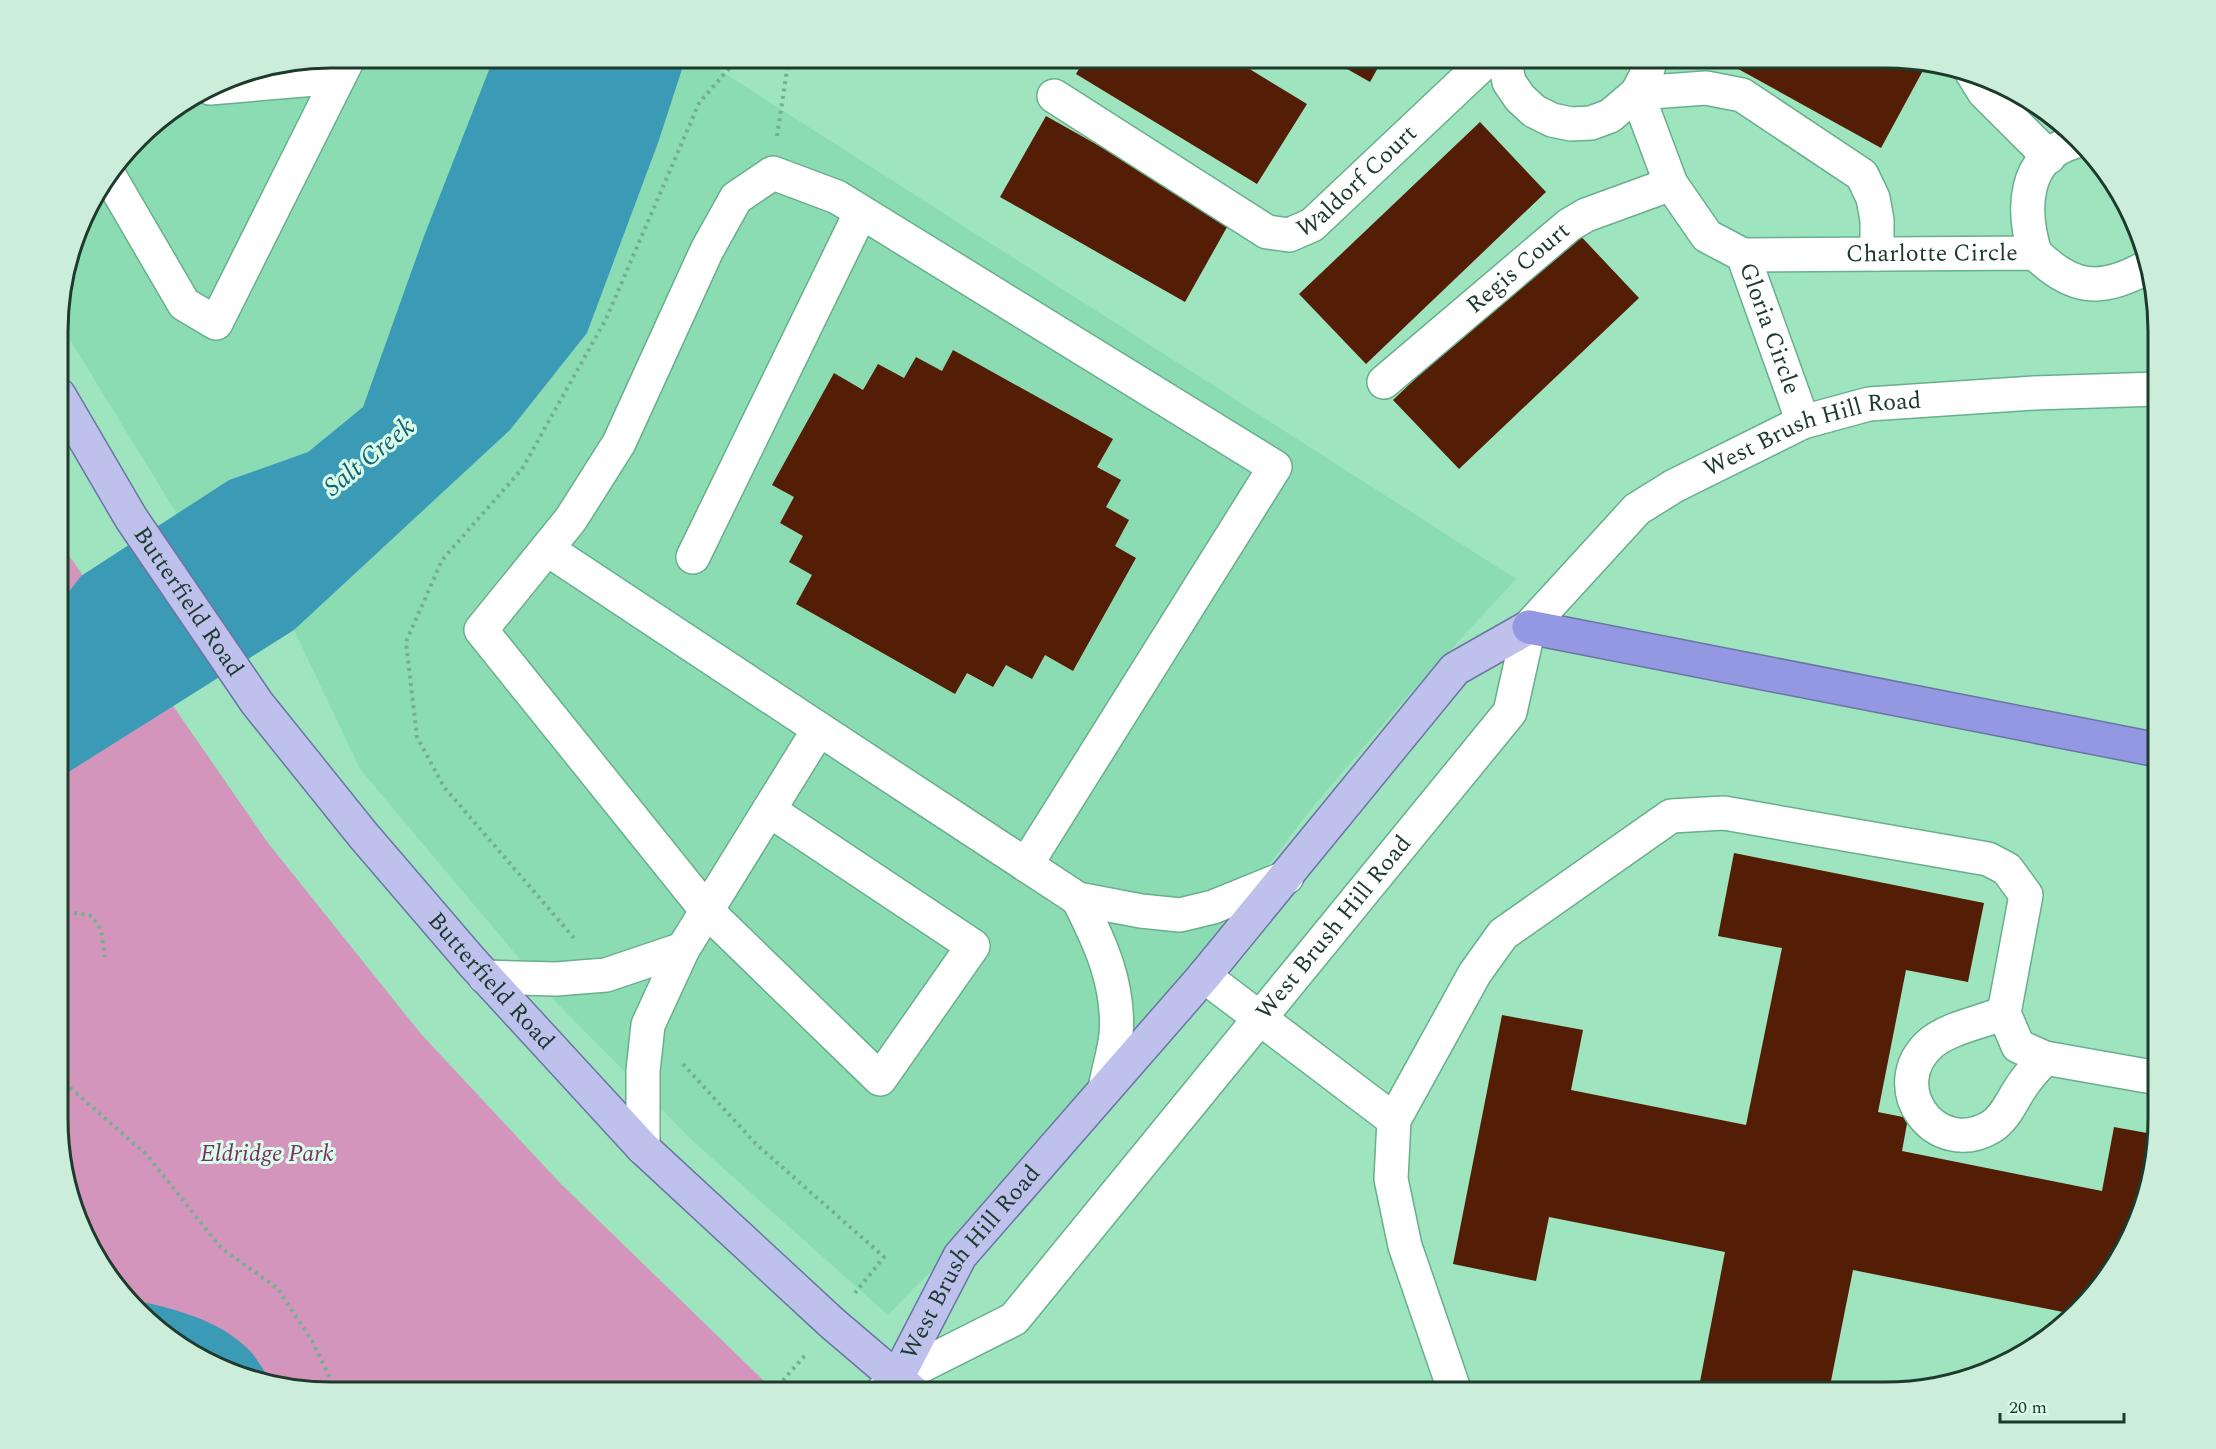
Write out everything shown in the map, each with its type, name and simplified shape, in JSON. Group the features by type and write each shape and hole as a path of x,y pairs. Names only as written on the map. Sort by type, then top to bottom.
{"highway":[{"path":"1529,627 2148,748"}],"main road":[{"name":"Butterfield Road","path":"68,410 131,518 257,703 363,835 485,977 643,1148 893,1382"},
{"name":"West Brush Hill Road","path":"900,1382 960,1256 1204,976 1455,669 1529,627"}],"street":[{"path":"241,83 338,68"},
{"path":"113,182 184,304 216,323 344,68"},
{"name":"Waldorf Court","path":"1054,96 1267,232 1289,235 1312,225 1492,68"},
{"path":"1503,68 1520,98 1534,111 1552,120 1571,124 1591,123 1610,116 1637,93 1648,68"},
{"path":"1980,85 1984,92 2062,150 2036,172 2029,190 2026,209 2027,228 2035,253"},
{"path":"1637,93 1706,88 1742,95 1863,175 1873,198 1877,220 1877,254"},
{"name":"Gloria Circle","path":"1637,93 1671,184 1707,236 1743,255 1803,422"},
{"path":"769,810 973,946 880,1079 707,911 481,630 571,519 619,443 707,250 736,198 773,173 837,197 1275,467 1026,865"},
{"name":"Regis Court","path":"1384,382 1569,225 1586,215 1671,184"},
{"path":"693,557 861,212"},
{"name":"Charlotte Circle","path":"1743,255 2035,253 2052,270 2069,279 2088,284 2108,284 2141,270"},
{"name":"West Brush Hill Road","path":"907,1382 1014,1319 1510,712 1529,627 1637,509 1674,486 1803,422 1869,404 2034,393 2148,389"},
{"path":"547,549 1078,899 1141,911 1180,915 1213,907 1287,877"},
{"path":"643,1148 643,1071 648,1024 683,949 819,729"},
{"path":"1452,1382 1405,1246 1390,1179 1394,1120 1475,973 1503,934 1671,816 1724,813 1988,859 2007,869 2026,895 2004,1013 2018,1046 2045,1058 2148,1076"},
{"path":"1078,899 1098,938 1115,987 1116,1034 1105,1089"},
{"path":"485,977 556,979 606,975 683,949"},
{"path":"1204,976 1394,1120"},
{"path":"2004,1013 1933,1042 1921,1055 1913,1071 1911,1089 1916,1106 1927,1121 1942,1131 1959,1135 1977,1134 1993,1126 2045,1058"}],"path":[{"path":"606,319 699,103 729,68"},
{"path":"773,173 779,107 787,68"},
{"path":"68,915 92,916 101,930 105,957"},
{"path":"68,1086 147,1155 221,1248 277,1288 312,1341 332,1382"}],"shaded area":[{"path":"313,68 490,68 424,236 363,407 308,452 229,480 177,514 68,337 68,313 76,262 95,214 112,184 144,144 170,122 214,95 262,76"},
{"path":"682,68 716,68 1516,579 1404,700 1310,810 1194,965 936,1266 888,1315 694,1142 554,1000 360,769 294,630 510,430 587,333 658,143"}],"green space":[{"name":"Eldridge Park","path":"68,554 268,843 421,1034 561,1184 765,1382 330,1382 296,1379 246,1368 199,1346 170,1327 144,1305 122,1279 103,1250 81,1203 76,1187 68,1136"}],"water":[{"name":"Salt Creek","path":"490,68 682,68 658,143 587,333 510,430 294,630 68,772 68,593 81,576 229,480 308,452 363,407 424,236"},
{"path":"141,1301 180,1311 209,1322 235,1338 257,1360 266,1374 246,1368 199,1346 170,1327"}],"building":[{"path":"1080,68 1248,68 1307,104 1257,184 1076,74"},
{"path":"1345,68 1378,68 1370,82"},
{"path":"1736,68 1903,68 1923,71 1881,148"},
{"path":"1046,116 1231,220 1185,302 1000,197"},
{"path":"1480,122 1546,192 1366,364 1299,294"},
{"path":"1574,229 1639,298 1459,469 1393,400"},
{"path":"953,350 1113,439 1097,467 1121,480 1106,507 1129,520 1115,546 1136,558 1073,671 1045,655 1032,679 1006,665 993,687 967,673 955,694 796,604 812,575 789,562 803,536 780,523 794,497 772,485 834,373 863,390 878,364 904,378 916,357 942,371"},
{"path":"1734,853 1984,903 1968,982 1906,970 1878,1112 1908,1118 1902,1151 2102,1191 2114,1127 2148,1133 2140,1187 2121,1235 2104,1265 2072,1305 2064,1312 1853,1270 1831,1382 1700,1382 1725,1252 1549,1217 1536,1281 1453,1264 1502,1015 1583,1030 1571,1090 1746,1125 1782,948 1718,936"}]}
